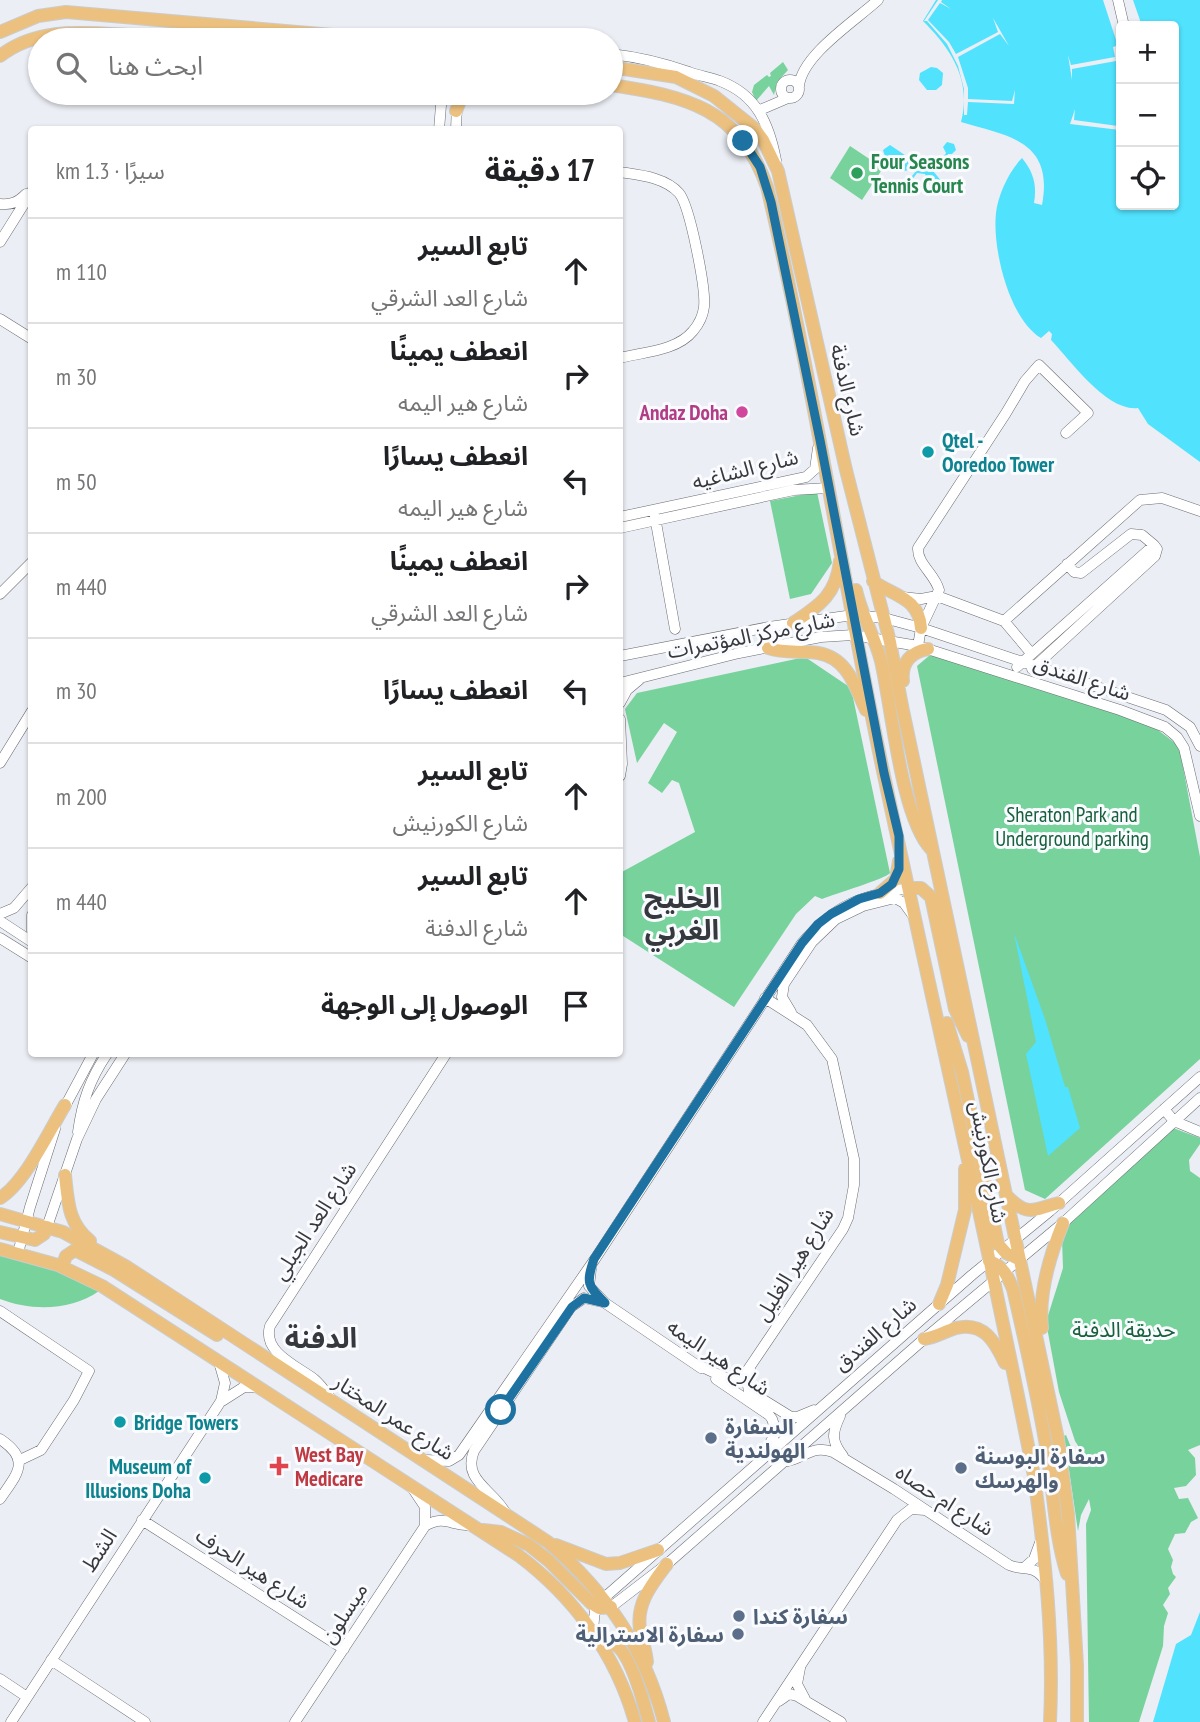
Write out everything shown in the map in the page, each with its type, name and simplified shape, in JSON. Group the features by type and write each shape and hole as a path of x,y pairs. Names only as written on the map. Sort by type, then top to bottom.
{"main road":[{"path":"0,32 38,16 66,12 252,28"},
{"path":"0,56 28,40"},
{"name":"شارع الدفنة","path":"623,69 692,83 714,96 762,140 778,170 873,581 884,618"},
{"path":"671,77 691,73"},
{"name":"شارع الدفنة","path":"623,87 666,94 695,104 729,126 755,158 767,187 841,550 859,616"},
{"path":"456,111 458,105"},
{"path":"820,440 830,457 859,600 859,616 875,639 909,807 919,832 934,851"},
{"path":"793,624 830,593 837,577 841,550"},
{"path":"873,581 901,596 917,610 921,628"},
{"name":"شارع الكورنيش","path":"859,616 858,636 874,722 1034,1476 1042,1536 1051,1651 1050,1722"},
{"name":"شارع الكورنيش","path":"884,618 1063,1472 1073,1591 1077,1722"},
{"path":"768,648 789,653 818,653 839,662 854,682 874,722"},
{"path":"902,706 902,673 905,664 923,648"},
{"path":"880,893 892,884 898,875 899,836"},
{"path":"910,888 921,888 930,897 956,1009 961,1024 974,1044"},
{"path":"933,995 944,1014 962,1072 998,1244 1002,1250 1020,1259"},
{"path":"0,1198 8,1193 30,1166 65,1105"},
{"path":"939,1304 947,1285 965,1210 968,1155"},
{"path":"65,1175 73,1223 105,1255"},
{"path":"1007,1196 1021,1208 1030,1211 1059,1203"},
{"name":"شارع عمر المختار","path":"0,1214 63,1232 174,1296 548,1542 604,1604"},
{"path":"1039,1349 1042,1334 1041,1301 1063,1223"},
{"path":"0,1232 35,1240 40,1238 47,1227"},
{"path":"0,1249 62,1267 102,1286 537,1569 575,1607 593,1630 626,1694 635,1722"},
{"path":"62,1267 66,1256 75,1250 114,1270 237,1348 262,1354"},
{"path":"989,1261 996,1263 1005,1272 1013,1289 1048,1457 1059,1546 1073,1591"},
{"path":"925,1339 957,1328 977,1329 994,1341 1013,1376"},
{"path":"476,1527 501,1532 529,1545 604,1604 646,1669 664,1722"},
{"path":"548,1542 606,1564 620,1563 658,1550"},
{"path":"646,1669 640,1609 650,1587 667,1564"},
{"path":"604,1648 613,1643 620,1647 632,1671 649,1722"}],"street":[{"path":"760,110 785,94 797,95 795,83 802,72 827,44 878,0"},
{"path":"1118,0 1123,21"},
{"name":"شارع الدفنة","path":"623,56 654,60 705,76 730,85 748,98 760,110 768,126 778,170"},
{"path":"785,94 783,83 795,83"},
{"path":"439,126 441,105"},
{"path":"456,111 456,126"},
{"path":"623,173 656,179 677,191 685,201 691,222 704,305 695,329 677,344 623,357"},
{"path":"0,204 18,202 28,193"},
{"path":"0,242 28,196"},
{"path":"0,320 28,337"},
{"path":"923,648 921,628 939,590 935,577 920,560 918,548 1025,381 1039,365 1088,413 1066,433"},
{"name":"شارع الشاغيه","path":"623,516 806,477 815,469 820,440"},
{"name":"شارع الشاغيه","path":"623,528 794,489 828,488"},
{"path":"1004,621 1140,500 1162,498 1200,511"},
{"path":"653,510 675,629"},
{"path":"1023,679 1155,556 1157,549 1142,535 1131,534 1081,573 1074,572 1067,564"},
{"path":"1008,674 1154,545"},
{"path":"0,594 28,566"},
{"path":"901,596 921,599 937,596 1004,621 1031,653"},
{"name":"شارع مركز المؤتمرات","path":"623,655 793,624 859,616 884,618"},
{"name":"شارع الفندق","path":"884,618 1166,710 1191,727 1200,747"},
{"name":"شارع مركز المؤتمرات","path":"623,682 821,637 858,636 890,642"},
{"name":"شارع الفندق","path":"890,642 923,648 1008,674 1165,727 1177,737 1184,748 1197,785 1200,816"},
{"path":"623,697 627,690 643,677"},
{"path":"2,758 28,717"},
{"path":"423,1459 449,1461 460,1455 594,1259 802,943 818,924 847,904 880,893 910,888"},
{"path":"0,914 14,908 28,892"},
{"path":"793,1015 782,997 785,984 812,942 836,919 863,905 895,898 904,903 916,918"},
{"path":"0,921 28,939"},
{"path":"0,938 28,956"},
{"name":"شارع هير الغليل","path":"750,1369 843,1229 855,1185 854,1159 835,1066 813,1033 793,1015 765,998"},
{"path":"18,1253 65,1105 91,1057"},
{"path":"77,1139 83,1101 105,1057"},
{"path":"47,1227 77,1139 96,1099 123,1057"},
{"name":"شارع العد الجبلي","path":"331,1400 313,1378 281,1356 273,1346 269,1331 279,1309 444,1057"},
{"name":"شارع الفندق","path":"604,1604 658,1550 939,1304 1059,1203 1200,1077"},
{"name":"شارع الفندق","path":"604,1604 667,1564 925,1339 1063,1223 1200,1098"},
{"path":"1164,1109 1174,1121 1200,1132"},
{"path":"594,1259 589,1283 605,1303"},
{"path":"505,1513 496,1499 476,1480 471,1469 472,1457 572,1307 584,1298 605,1303"},
{"name":"شارع هير اليمه","path":"605,1303 698,1365 772,1419 776,1431 762,1461"},
{"path":"0,1311 89,1371 74,1400 41,1450 20,1460"},
{"path":"219,1362 225,1383 221,1401"},
{"path":"698,1365 730,1380 740,1378 750,1369"},
{"path":"750,1369 747,1381 749,1391 784,1415 797,1417 821,1407"},
{"path":"221,1401 243,1387 257,1387"},
{"name":"الشط","path":"11,1722 221,1401"},
{"path":"842,1412 833,1437 836,1447 846,1459"},
{"path":"0,1439 13,1448 20,1460 17,1474 0,1499"},
{"name":"شارع ام حصاه","path":"785,1462 823,1449 846,1459 1009,1565 1037,1572 1046,1581"},
{"path":"410,1486 425,1507 425,1526 439,1520 476,1527"},
{"path":"894,1489 901,1502 897,1520"},
{"path":"763,1722 897,1520 911,1509 926,1510"},
{"name":"شارع هير الحرف","path":"142,1520 344,1649"},
{"name":"ميسلون","path":"295,1722 425,1526"},
{"path":"1025,1567 1034,1559 1042,1536"},
{"path":"593,1630 592,1618 604,1604"},
{"path":"51,1660 145,1722"},
{"path":"802,1661 797,1680 805,1700"},
{"path":"0,1679 27,1697"},
{"path":"771,1709 789,1694 805,1700 841,1722"}],"green space":[{"path":"783,62 788,70 777,82 774,95 769,86 756,101 752,92 754,85 767,75 771,76 770,73"},
{"name":"Four Seasons Tennis Court","path":"850,146 883,168 862,200 830,178"},
{"path":"817,492 832,563 811,594 790,599 770,501"},
{"name":"Sheraton Park and Underground parking","path":"930,655 1150,724 1179,746 1200,857 1200,1059 1045,1199 1025,1190 917,666"},
{"path":"805,657 851,688 890,873 822,899 815,896 796,914 734,1007 623,936 623,871 695,832 679,783 672,780 662,793 648,783 677,732 664,723 637,763 625,709 637,693"},
{"name":"حديقة الدفنة","path":"1173,1128 1200,1138 1200,1144 1189,1160 1190,1171 1200,1178 1200,1445 1188,1450 1195,1458 1196,1475 1186,1486 1174,1488 1179,1499 1188,1498 1198,1518 1191,1522 1185,1533 1175,1534 1168,1549 1176,1577 1168,1588 1170,1594 1163,1605 1168,1613 1163,1646 1139,1722 1089,1722 1086,1524 1091,1510 1089,1499 1081,1515 1078,1531 1064,1436 1066,1435 1073,1452 1083,1462 1082,1452 1075,1441 1059,1392 1046,1322 1063,1268 1062,1239 1066,1222"},
{"path":"0,1253 51,1268 99,1291 76,1302 51,1307 25,1306 0,1299"}],"water":[{"path":"936,0 1103,0 1116,40 1116,210 1179,210 1179,21 1140,21 1133,0 1200,0 1200,462 1148,424 1138,408 1126,407 1102,394 1051,340 1052,334 1049,331 1041,338 1020,315 1005,282 1000,263 995,228 996,213 1005,184 1022,158 1034,179 1034,203 1042,205 1044,184 1041,167 1034,154 1024,145 996,132 961,122 964,92 957,66 923,21"},
{"path":"931,67 943,73 942,85 936,90 927,90 919,80 920,73"},
{"path":"947,142 954,144 956,150 948,154 943,164 933,171 943,183 936,192 925,174 917,173 912,180 916,171 904,171 897,167 888,160 883,150 890,145 924,168 944,156 946,153 943,147"},
{"path":"1014,933 1080,1128 1048,1156 1026,1054 1036,1042"},
{"path":"1200,1612 1200,1722 1153,1722 1176,1644 1191,1635"}],"pier":[{"path":"938,0 942,0 941,2 951,9 940,3 928,20 949,42 956,54 998,32 993,18 1009,46 1000,34 958,57 968,88 968,99 1012,101 1015,90 1014,104 968,102 967,115 964,115 964,89 958,66 947,44 927,21 924,21"},
{"path":"1116,46 1116,61 1072,69 1072,80 1068,55 1071,65 1115,57 1113,47"},
{"path":"1075,109 1074,120 1116,126 1116,130 1070,124"}],"place":[{"name":"Four Seasons Tennis Court","path":"857,173"},
{"name":"Andaz Doha","path":"742,412"},
{"name":"Qtel - Ooredoo Tower","path":"928,452"},
{"name":"Bridge Towers","path":"120,1422"},
{"name":"السفارة الهولندية","path":"711,1438"},
{"name":"West Bay Medicare","path":"279,1466"},
{"name":"سفارة البوسنة والهرسك","path":"961,1468"},
{"name":"Museum of Illusions Doha","path":"205,1478"},
{"name":"سفارة كندا","path":"739,1616"},
{"name":"سفارة الاسترالية","path":"738,1634"}],"district":[{"name":"الخليج الغربي","path":"682,913"},
{"name":"الدفنة","path":"321,1337"}],"route":[{"path":"501,1410 572,1307 584,1298 605,1303 589,1283 594,1259 802,943 825,918 847,904 880,893 892,884 898,875 899,836 884,773 771,202 760,167 743,141"}]}
